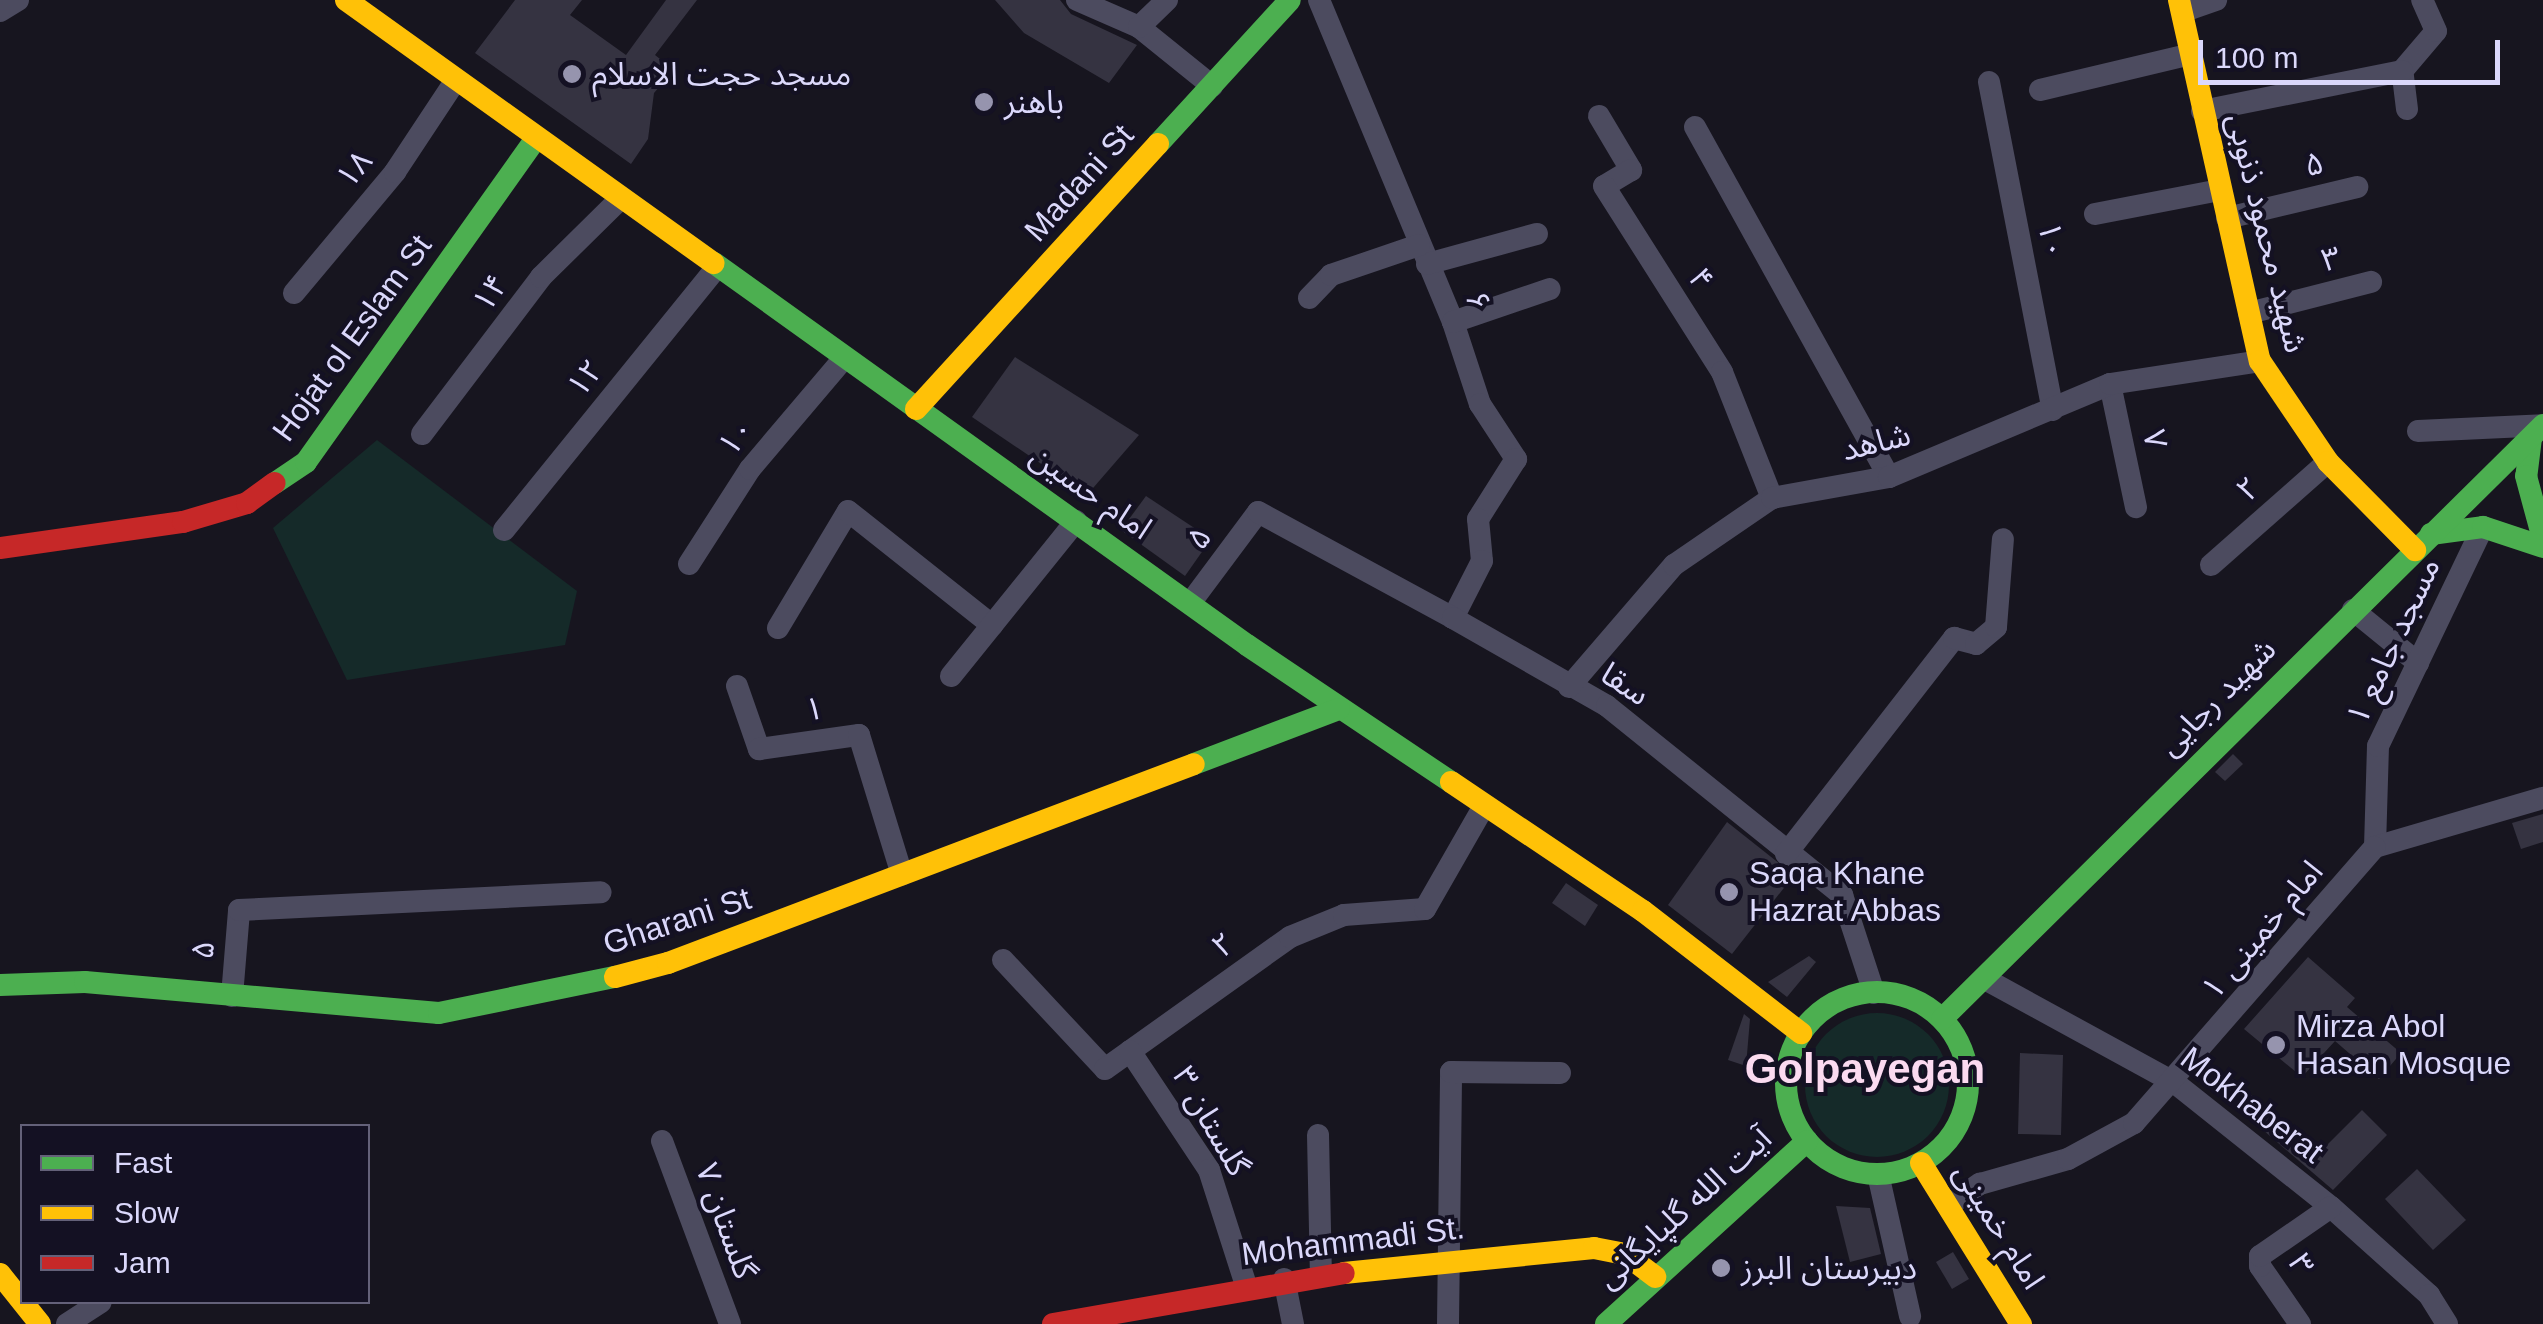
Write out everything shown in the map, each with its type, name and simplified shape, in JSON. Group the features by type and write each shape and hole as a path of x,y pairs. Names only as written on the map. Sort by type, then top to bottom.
{"street":[{"path":"0,12 18,0"},
{"name":"امام حسین","path":"346,0 1339,709 1682,935 1801,1032"},
{"path":"1077,0 1139,27 1212,86"},
{"path":"1139,27 1167,0"},
{"name":"Madani St","path":"916,409 1290,0"},
{"name":"۶","path":"1319,0 1453,322 1480,404 1516,460 1478,520 1482,561 1453,618"},
{"path":"2182,6 2216,0"},
{"path":"2202,112 2402,71 2436,31 2422,0"},
{"name":"شهید محمود ذنوبی","path":"2182,6 2202,112 2260,360 2328,462 2423,542"},
{"path":"2040,90 2191,54"},
{"path":"2402,71 2407,109"},
{"name":"۱۸","path":"294,293 395,172 456,80"},
{"name":"۱۰","path":"1989,82 2053,410"},
{"name":"۴","path":"1599,116 1631,170 1604,186 1722,372 1772,498"},
{"path":"1694,127 1890,477"},
{"name":"Hojat ol Eslam St","path":"0,548 182,522 246,502 306,462 536,138"},
{"name":"۵","path":"2226,218 2358,187"},
{"path":"2095,214 2220,190"},
{"name":"۱۴","path":"422,434 541,277 621,198"},
{"path":"1309,298 1331,275 1536,234"},
{"name":"۱۲","path":"504,530 716,267"},
{"name":"۳","path":"2248,313 2371,282"},
{"path":"1453,322 1550,288"},
{"name":"۱۰","path":"688,564 750,468 844,358"},
{"name":"شاهد","path":"1569,687 1674,565 1772,498 1890,477 2110,384 2260,360"},
{"name":"۷","path":"2110,384 2136,507"},
{"path":"2418,431 2539,429 2526,476 2543,543"},
{"name":"شهید رجایی","path":"1942,1020 2539,429"},
{"name":"۲","path":"2211,565 2328,462"},
{"path":"2493,475 2543,543"},
{"path":"778,628 848,511 992,625"},
{"name":"۵","path":"1191,602 1258,512"},
{"name":"سقا","path":"1258,512 1607,706 1850,906 1874,992"},
{"path":"951,676 1076,522"},
{"path":"2423,542 2483,527 2543,543"},
{"name":"مسجد جامع ۱","path":"2375,847 2378,746 2483,527"},
{"path":"1786,854 1954,638 1976,644 1996,627 2003,538"},
{"path":"2353,610 2418,663"},
{"name":"۱","path":"737,686 759,749 859,736 902,875"},
{"name":"Gharani St","path":"0,985 86,982 440,1013 668,962 1339,709"},
{"path":"2375,847 2543,798"},
{"name":"۲","path":"1130,1052 1290,937 1344,915 1424,909 1484,806"},
{"name":"امام خمینی ۱","path":"1948,1206 1980,1184 2068,1160 2134,1123 2175,1084 2375,847"},
{"name":"۵","path":"232,996 240,910 600,892"},
{"path":"1003,960 1105,1069 1130,1052"},
{"name":"Mokhaberat","path":"1986,980 2175,1084 2331,1207 2428,1295 2447,1324"},
{"path":"1874,992 1922,1004 1942,1020 1964,1054 1967,1100 1942,1147 1921,1163 1878,1174 1826,1159 1806,1141 1787,1099 1786,1076 1801,1032 1833,1004 1874,992"},
{"name":"گلستان ۳","path":"1130,1052 1209,1170 1246,1285"},
{"path":"1448,1324 1451,1072 1560,1073"},
{"path":"1318,1135 1321,1275"},
{"name":"گلستان ۷","path":"662,1141 730,1324"},
{"name":"آیت الله گلپایگانی","path":"1606,1324 1806,1141"},
{"name":"امام خمینی","path":"1921,1163 2021,1324"},
{"path":"1878,1174 1910,1316"},
{"name":"۳","path":"2300,1324 2260,1266 2260,1256 2331,1207"},
{"name":"Mohammadi St.","path":"1053,1324 1284,1279 1594,1248 1625,1254 1655,1277"},
{"path":"0,1274 20,1299"},
{"path":"1284,1279 1293,1324"},
{"path":"24,1304 40,1324"},
{"path":"67,1324 97,1304"}],"green space":[{"path":"377,440 577,591 565,645 347,680 273,528"},
{"path":"1877,1013 1905,1019 1928,1034 1943,1057 1949,1085 1943,1113 1928,1136 1905,1151 1877,1157 1849,1151 1826,1136 1811,1113 1805,1085 1811,1057 1826,1034 1849,1019"}],"building":[{"name":"مسجد حجت الاسلام","path":"515,0 582,0 570,15 626,55 666,0 697,0 655,55 674,70 654,93 648,139 631,164 475,53"},
{"path":"995,0 1060,0 1071,14 1137,45 1109,83 1024,33"},
{"path":"1015,357 1139,435 1087,495 972,417"},
{"path":"1146,496 1211,539 1185,576 1121,530"},
{"path":"2233,754 2243,764 2225,781 2215,772"},
{"path":"2543,814 2543,842 2521,849 2512,823"},
{"name":"Saqa Khane Hazrat Abbas","path":"1727,822 1794,875 1732,954 1668,905"},
{"path":"1566,883 1598,905 1585,926 1552,903"},
{"path":"1809,956 1816,962 1787,997 1768,982"},
{"name":"Mirza Abol Hasan Mosque","path":"2308,957 2355,998 2347,1007 2401,1053 2379,1079 2335,1041 2302,1077 2244,1029"},
{"path":"1744,1014 1750,1019 1746,1066 1728,1060"},
{"path":"2020,1053 2063,1055 2061,1135 2018,1134"},
{"path":"2226,1073 2318,1154 2362,1110 2387,1135 2333,1190 2213,1087"},
{"path":"2417,1169 2466,1220 2433,1250 2385,1199"},
{"path":"1836,1206 1870,1208 1881,1254 1850,1262"},
{"path":"1953,1252 1969,1279 1952,1289 1936,1262"}],"traffic: fast":[{"path":"1158,144 1290,0"},
{"path":"275,483 306,462 536,138"},
{"path":"714,263 1247,645 1451,782"},
{"path":"1942,1019 2543,425"},
{"path":"2531,438 2526,476 2543,539"},
{"path":"2431,534 2483,527 2543,547"},
{"path":"1194,764 1339,709"},
{"path":"0,985 85,982 439,1013 615,977"},
{"path":"1877,992 1912,999 1941,1019 1961,1048 1968,1083 1961,1118 1941,1147 1912,1167 1877,1174 1842,1167 1813,1147 1793,1118 1786,1083 1793,1048 1813,1019 1842,999 1877,992"},
{"path":"1606,1324 1807,1141"}],"traffic: slow":[{"path":"346,0 714,263"},
{"path":"2179,0 2260,361 2328,462 2415,550"},
{"path":"916,409 1158,144"},
{"path":"615,977 668,963 1194,764"},
{"path":"1451,782 1643,911 1801,1033"},
{"path":"1921,1163 2021,1324"},
{"path":"1344,1273 1594,1248 1625,1254 1655,1277"},
{"path":"0,1274 20,1299"},
{"path":"24,1304 40,1324"}],"traffic: jam":[{"path":"0,548 183,522 247,503 275,483"},
{"path":"1053,1324 1344,1273"}],"place":[{"name":"مسجد حجت الاسلام","path":"572,74"},
{"name":"باهنر","path":"984,102"},
{"name":"Saqa Khane Hazrat Abbas","path":"1729,892"},
{"name":"Mirza Abol Hasan Mosque","path":"2276,1045"},
{"name":"دبیرستان البرز","path":"1721,1268"}],"district":[{"name":"Golpayegan","path":"1865,1069"}]}
